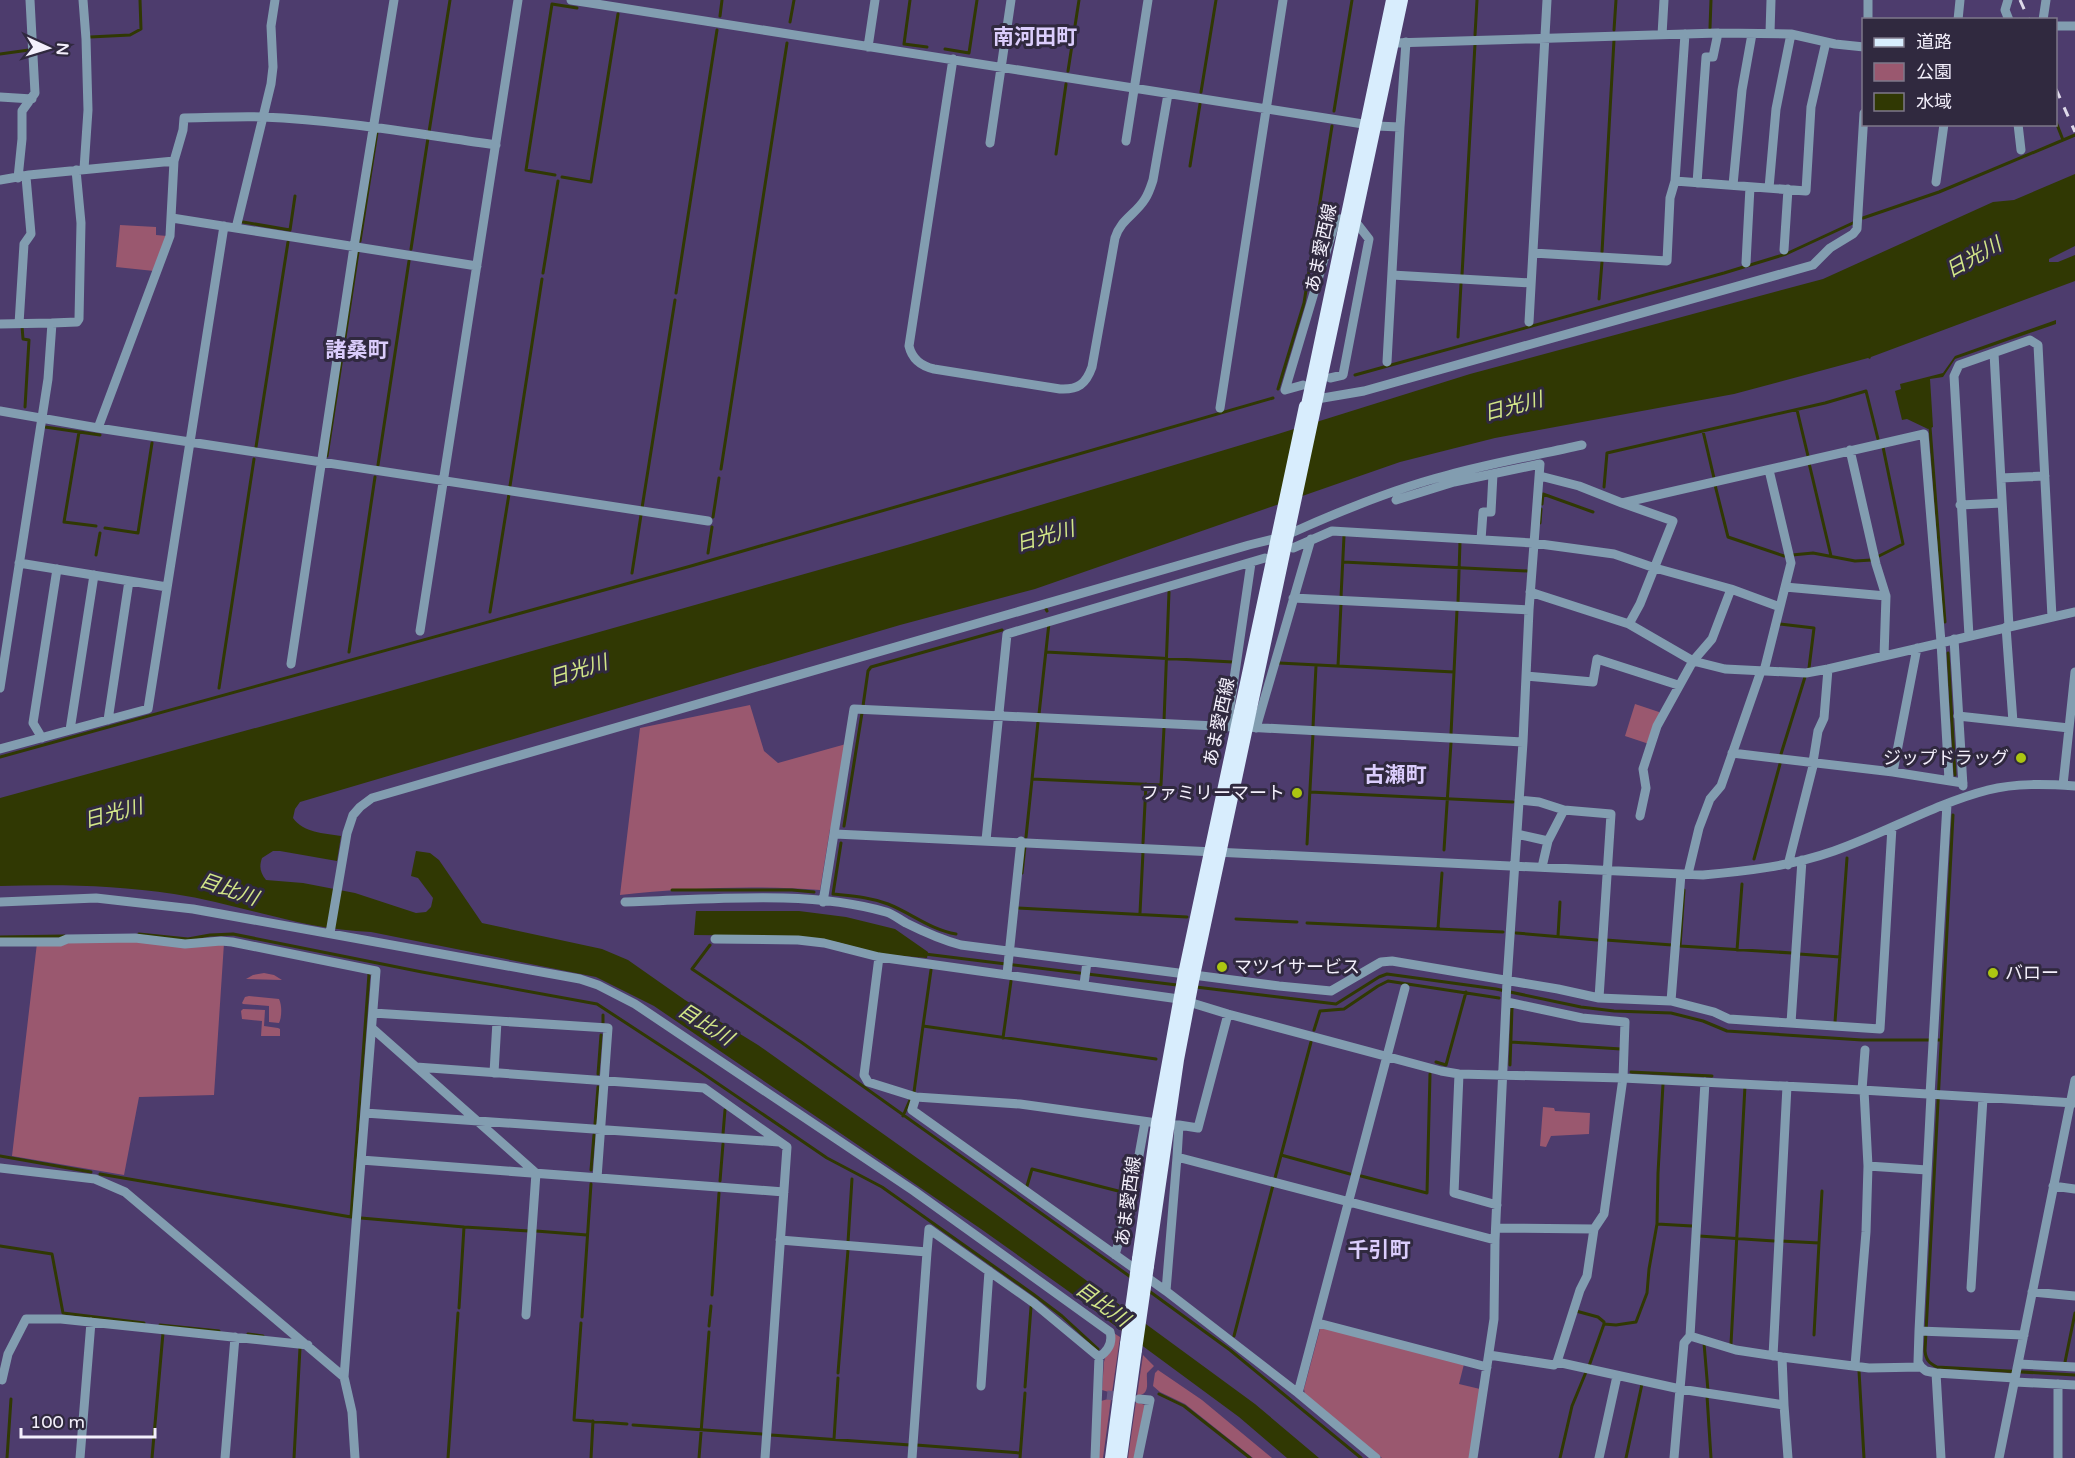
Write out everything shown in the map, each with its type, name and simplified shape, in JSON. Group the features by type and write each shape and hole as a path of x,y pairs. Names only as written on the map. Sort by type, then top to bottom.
{"main road":[{"name":"あま愛西線","path":"1111,1458 1131,1347 1162,1124 1185,997 1313,404 1307,405 1371,125 1392,0"},
{"name":"あま愛西線","path":"1371,125 1400,43 1402,0"},
{"name":"あま愛西線","path":"1120,1458 1131,1347"}],"street":[{"path":"19,324 24,244 31,234 22,177 22,111 35,93 30,0"},
{"path":"0,324 77,322 80,320 80,170 88,110 83,0"},
{"path":"236,228 273,67 272,26 275,0"},
{"path":"291,664 394,0"},
{"path":"420,631 518,0"},
{"path":"571,0 1168,94 1371,125 1400,127"},
{"path":"868,47 875,0"},
{"path":"990,143 1011,0"},
{"path":"1126,141 1148,0"},
{"path":"1220,408 1283,0"},
{"path":"1529,322 1547,0"},
{"path":"1662,35 1664,0"},
{"path":"1770,33 1771,0"},
{"path":"1868,18 1869,0"},
{"path":"1958,18 1960,0"},
{"path":"2008,0 2005,10 2008,18"},
{"path":"2043,18 2046,0"},
{"path":"2057,26 2075,26"},
{"path":"1697,183 1706,57 1713,57 1718,33"},
{"path":"1387,362 1400,127 1400,43 1770,33 1791,34 1862,47"},
{"path":"1533,253 1667,261 1670,198 1675,181 1685,34"},
{"path":"1733,185 1742,90 1752,34"},
{"path":"1769,188 1776,109 1791,34"},
{"path":"1675,181 1806,191 1811,107 1826,42"},
{"path":"953,59 909,346 911,355 918,362 934,369 1060,388 1076,388 1083,385 1092,367 1117,230 1144,200 1153,180 1168,94"},
{"path":"0,97 32,99"},
{"path":"99,428 170,236 174,161 184,118 262,117 373,127 496,145"},
{"path":"1313,404 1813,265 1830,248 1857,230 1862,126"},
{"path":"1936,182 1944,126"},
{"path":"2018,126 2021,150"},
{"path":"0,180 29,175 174,161"},
{"path":"1746,263 1750,187"},
{"path":"1784,250 1788,189"},
{"path":"171,218 477,266"},
{"path":"1303,385 1285,390 1336,219 1350,220 1369,239 1343,375 1330,378"},
{"path":"0,749 148,709 224,226"},
{"path":"1392,275 1531,283"},
{"path":"0,688 4,629 19,563 48,379 52,323"},
{"path":"1969,636 1954,376 1959,365 2030,340 2038,345 2052,617"},
{"path":"1994,353 2013,722"},
{"path":"0,411 708,521"},
{"path":"1622,503 1924,434 1941,642 1949,780"},
{"path":"330,933 347,833 353,815 372,798 1226,551 1398,489 1448,474 1582,445"},
{"path":"1850,450 1876,564 1886,596 1884,656"},
{"path":"1396,500 1455,482 1540,464 1533,543 1507,983 1495,1239 1494,1319 1473,1458"},
{"path":"1671,1001 1684,874 1710,799 1720,786 1762,671 1791,563 1768,470"},
{"path":"1481,540 1483,512 1491,512 1493,474"},
{"path":"1540,476 1579,486 1673,521 1640,604 1629,624"},
{"path":"2001,478 2044,476"},
{"path":"1960,505 2002,503"},
{"path":"1293,548 1311,538 1332,531 1533,543 1614,554 1731,589 1780,607"},
{"path":"1242,727 1293,598 1311,538"},
{"path":"986,840 1007,634 1265,558"},
{"path":"19,563 167,587"},
{"path":"1242,727 1251,563"},
{"path":"42,738 33,723 57,569"},
{"path":"70,730 94,575"},
{"path":"108,720 129,581"},
{"path":"1785,587 1886,596"},
{"path":"1640,816 1646,788 1643,769 1657,726 1678,685 1712,639 1731,589"},
{"path":"1530,592 1629,624 1694,661 1725,669 1806,673 2075,612"},
{"path":"1293,598 1529,610"},
{"path":"1954,639 1964,798"},
{"path":"1893,772 1917,648"},
{"path":"1526,676 1593,682 1597,659 1678,685"},
{"path":"1788,865 1814,762 1818,730 1824,718 1828,669"},
{"path":"2063,785 2075,672"},
{"path":"823,902 854,709 1523,742"},
{"path":"1958,716 2069,728"},
{"path":"1732,753 1893,772 1963,783"},
{"path":"835,834 1684,874 1734,872 1788,865 1833,851 1947,804 1990,790 2021,785 2075,786"},
{"path":"1519,800 1539,802 1564,810 1611,814 1599,998"},
{"path":"1947,804 1932,1045 1923,1331 1918,1362 1926,1371 1935,1373 2016,1374 2075,1367"},
{"path":"1542,867 1548,841 1564,810"},
{"path":"625,902 783,898 823,902 864,907 888,913 930,934 961,945 1009,954 1087,962 1189,977 1331,992 1381,962 1392,961 1599,998 1671,1001 1714,1012 1729,1019 1880,1029 1892,827"},
{"path":"1517,834 1548,841"},
{"path":"1007,972 1021,841"},
{"path":"1791,1023 1802,860"},
{"path":"0,902 96,898 193,909 580,979 598,985 635,1004 914,1191 1110,1332 1112,1337 1109,1349 1099,1357"},
{"path":"0,942 135,938 185,944 221,941 376,971 344,1377 352,1412 355,1458"},
{"path":"715,939 798,940 824,943 879,957 1185,997 1228,1014 1459,1074 1623,1078 2072,1103"},
{"path":"879,957 864,1075 868,1082 916,1097 1020,1104 1198,1128 1228,1014"},
{"path":"1084,984 1087,962"},
{"path":"1298,1393 1405,988"},
{"path":"1489,1355 1554,1365 1557,1362 1580,1290 1587,1276 1594,1229 1604,1214 1623,1078 1625,1022 1582,1018 1507,999"},
{"path":"373,1012 608,1028 597,1178"},
{"path":"494,1073 497,1021"},
{"path":"372,1028 536,1173"},
{"path":"1855,1365 1866,1232 1868,1166 1863,1090 1864,1050"},
{"path":"416,1067 704,1088 787,1147 765,1458"},
{"path":"1459,1074 1454,1192 1497,1205"},
{"path":"1999,1458 2075,1080"},
{"path":"1674,1458 1684,1343 1690,1336 1705,1082"},
{"path":"1787,1086 1777,1356 1788,1458"},
{"path":"916,1097 912,1110 1166,1291 1298,1393 1376,1458"},
{"path":"1971,1288 1983,1098"},
{"path":"365,1113 780,1142"},
{"path":"1162,1124 1177,1156 1166,1291"},
{"path":"1115,1255 1132,1194 1162,1124"},
{"path":"1177,1156 1495,1239"},
{"path":"362,1161 784,1192"},
{"path":"1868,1166 1927,1170"},
{"path":"0,1168 95,1179 125,1192 344,1377"},
{"path":"526,1315 536,1173"},
{"path":"2053,1186 2075,1189"},
{"path":"1497,1228 1594,1229"},
{"path":"912,1458 930,1229 1034,1303 1099,1357 1103,1395 1095,1458"},
{"path":"780,1240 927,1252"},
{"path":"981,1386 989,1271"},
{"path":"2032,1292 2075,1296"},
{"path":"0,1379 2,1380 8,1354 26,1319 61,1319 308,1345"},
{"path":"80,1458 92,1322"},
{"path":"1318,1323 1487,1367"},
{"path":"1923,1331 2024,1335"},
{"path":"1690,1336 1736,1350 1777,1356 1869,1368 1921,1367"},
{"path":"225,1458 235,1337"},
{"path":"1557,1362 1680,1389 1784,1405"},
{"path":"1935,1373 1941,1458"},
{"path":"2016,1374 2058,1384 2075,1385"},
{"path":"1599,1458 1617,1376"},
{"path":"2058,1384 2058,1458"},
{"path":"1138,1458 1150,1400 1139,1399"}],"green space":[{"path":"120,225 156,227 156,235 167,236 154,271 116,267"},
{"path":"1635,704 1659,712 1660,716 1649,744 1625,736"},
{"path":"750,705 764,751 778,763 846,744 833,828 830,829 820,890 720,888 620,895 640,728"},
{"path":"69,941 224,943 214,1095 139,1097 124,1175 12,1156 37,943"},
{"path":"264,973 274,975 282,980 246,979"},
{"path":"245,997 279,999 281,1018 279,1023 269,1022 269,1006 243,1004"},
{"path":"243,1009 265,1010 264,1026 280,1029 280,1036 261,1036 262,1021 242,1019"},
{"path":"1543,1107 1554,1108 1555,1111 1590,1113 1589,1134 1551,1136 1546,1147 1540,1146"},
{"path":"1323,1327 1464,1364 1459,1384 1480,1389 1469,1458 1382,1458 1305,1394 1304,1389 1320,1329"},
{"path":"1112,1332 1120,1337 1112,1393 1102,1390 1104,1362"},
{"path":"1143,1355 1154,1366 1147,1373 1146,1390 1137,1396"},
{"path":"1158,1370 1202,1400 1272,1458 1253,1458 1185,1404 1160,1392 1153,1386 1155,1373"},
{"path":"1111,1399 1103,1458 1097,1458 1101,1401"},
{"path":"1136,1402 1145,1405 1134,1458 1128,1458"}],"water":[{"path":"2075,174 2075,246 2049,259 2049,262 2058,262 2075,255 2075,281 1870,359 1734,394 1495,438 1400,462 1035,589 900,625 300,802 293,818 297,823 314,832 341,836 337,861 280,851 273,851 262,858 261,869 266,880 303,883 355,893 416,913 426,912 431,907 433,898 418,878 411,876 416,851 430,853 439,860 482,923 602,949 628,960 685,1000 758,1045 993,1212 1255,1404 1319,1458 1287,1458 1239,1417 981,1229 654,1006 596,977 371,932 321,927 174,894 87,886 0,886 0,798 376,695 907,545 1470,374 1823,279 1993,202 2014,200"},
{"path":"2056,320 2056,324 1955,359 1943,377 1930,379 1933,427 1928,429 1907,419 1902,420 1895,391 1901,389 1900,384 1943,373 1955,356"},
{"path":"696,911 799,911 846,917 895,929 928,952 927,958 881,954 837,942 795,936 694,935"}],"waterway":[{"path":"90,37 130,35 141,29 140,0"},
{"path":"429,132 450,0"},
{"path":"720,16 722,0"},
{"path":"790,22 794,0"},
{"path":"910,0 904,44 927,47"},
{"path":"945,49 969,53 977,0"},
{"path":"1068,71 1079,0"},
{"path":"1201,92 1216,0"},
{"path":"1334,111 1352,0"},
{"path":"1475,35 1477,0"},
{"path":"1614,30 1616,0"},
{"path":"1710,28 1711,0"},
{"path":"555,175 526,170 552,4 577,8"},
{"path":"562,177 591,182 618,14"},
{"path":"676,293 717,30"},
{"path":"1602,252 1614,40"},
{"path":"721,469 787,43"},
{"path":"1462,275 1475,44"},
{"path":"0,54 29,50"},
{"path":"1056,154 1066,84"},
{"path":"1190,166 1200,104"},
{"path":"2057,125 2063,140"},
{"path":"1278,389 1304,303 1332,126"},
{"path":"360,241 377,132"},
{"path":"1863,218 1939,192 2075,135"},
{"path":"411,249 428,138"},
{"path":"543,273 558,181"},
{"path":"243,222 290,230 295,196"},
{"path":"1355,375 1724,273 1786,254 1855,222"},
{"path":"256,447 288,242"},
{"path":"327,456 358,252"},
{"path":"378,465 409,261"},
{"path":"1599,299 1602,262"},
{"path":"510,486 542,279"},
{"path":"1458,337 1461,284"},
{"path":"642,508 675,300"},
{"path":"22,326 23,339 29,340 25,407"},
{"path":"1604,487 1607,453 1825,403 1866,391 1878,439"},
{"path":"0,757 691,566 1273,398"},
{"path":"1797,410 1808,456"},
{"path":"45,427 100,435"},
{"path":"1930,427 1945,622"},
{"path":"1703,431 1714,478"},
{"path":"79,432 64,522 96,526"},
{"path":"105,528 138,533 152,443"},
{"path":"1879,556 1903,544 1883,447"},
{"path":"219,688 254,459"},
{"path":"1809,463 1831,556"},
{"path":"349,652 375,477"},
{"path":"713,517 719,478"},
{"path":"1715,485 1728,537 1784,556"},
{"path":"490,612 509,494"},
{"path":"1542,504 1543,494 1593,512"},
{"path":"1540,523 1541,509"},
{"path":"632,573 641,515"},
{"path":"708,553 712,527"},
{"path":"96,555 100,533"},
{"path":"1341,597 1344,536"},
{"path":"1458,602 1460,542"},
{"path":"1792,555 1813,553 1855,561 1872,560"},
{"path":"1343,562 1527,571"},
{"path":"1164,721 1169,592"},
{"path":"1338,666 1341,604"},
{"path":"1451,734 1457,610"},
{"path":"1039,714 1049,623"},
{"path":"1780,624 1814,628 1809,668"},
{"path":"863,706 868,671 871,667 1002,630"},
{"path":"1046,652 1233,662"},
{"path":"1948,653 1955,775"},
{"path":"1279,663 1454,672"},
{"path":"1313,727 1316,666"},
{"path":"1781,754 1805,677"},
{"path":"844,826 862,713"},
{"path":"1026,837 1038,722"},
{"path":"1032,779 1161,785 1164,728"},
{"path":"1307,844 1313,734"},
{"path":"1444,850 1451,743"},
{"path":"1754,859 1780,764"},
{"path":"1143,843 1146,784"},
{"path":"1310,792 1513,802"},
{"path":"1953,815 1925,1354 1928,1361 1937,1367 2075,1375"},
{"path":"841,843 833,894 881,902 938,929 956,934"},
{"path":"1022,873 1025,846"},
{"path":"1140,913 1143,852"},
{"path":"1835,1022 1847,858"},
{"path":"1438,928 1442,873"},
{"path":"1737,950 1742,884"},
{"path":"672,890 814,892"},
{"path":"1684,890 1680,946 1792,953"},
{"path":"1558,936 1560,902"},
{"path":"1018,908 1187,917"},
{"path":"1236,919 1297,922"},
{"path":"1307,923 1503,932"},
{"path":"1516,933 1597,940"},
{"path":"139,934 188,939 233,934 597,1004 827,1158 882,1187 1033,1294 1062,1316 1098,1349"},
{"path":"0,937 64,936"},
{"path":"1606,940 1672,945"},
{"path":"710,945 692,969 801,1042 1132,1278"},
{"path":"925,954 1177,985"},
{"path":"1799,954 1840,957"},
{"path":"923,1026 931,970"},
{"path":"100,1174 351,1217 369,974"},
{"path":"1196,987 1336,1004 1387,974 1496,989 1581,1007 1671,1013 1703,1021 1727,1031 1862,1040 1940,1040"},
{"path":"1003,1038 1011,981"},
{"path":"1314,1030 1320,1011 1344,1009 1388,981 1499,998"},
{"path":"1436,1062 1446,1065 1466,992"},
{"path":"1510,1065 1512,1008"},
{"path":"603,1015 603,1023"},
{"path":"914,1092 923,1026 1156,1059"},
{"path":"598,1074 601,1035"},
{"path":"1275,1178 1311,1042"},
{"path":"1511,1042 1621,1049"},
{"path":"1631,1072 1712,1076"},
{"path":"1361,1176 1427,1193 1430,1074"},
{"path":"1663,1084 1657,1224 1692,1226"},
{"path":"1731,1344 1745,1086"},
{"path":"595,1124 598,1087"},
{"path":"903,1116 910,1100"},
{"path":"723,1134 725,1110"},
{"path":"591,1170 594,1135"},
{"path":"720,1181 723,1144"},
{"path":"1281,1155 1350,1174"},
{"path":"0,1156 91,1172"},
{"path":"1027,1186 1032,1169 1126,1193"},
{"path":"848,1242 852,1179"},
{"path":"582,1317 591,1184"},
{"path":"1234,1336 1273,1185"},
{"path":"1781,1241 1819,1243 1822,1191"},
{"path":"712,1295 719,1193"},
{"path":"361,1218 464,1227 459,1308"},
{"path":"1589,1366 1604,1324 1636,1322 1647,1293 1657,1224"},
{"path":"464,1227 529,1231"},
{"path":"536,1231 587,1235"},
{"path":"1699,1236 1774,1241"},
{"path":"1814,1335 1819,1243"},
{"path":"0,1246 52,1254 63,1313 144,1323"},
{"path":"838,1373 848,1250"},
{"path":"1149,1291 1230,1350 1361,1458"},
{"path":"709,1326 711,1306"},
{"path":"1025,1387 1031,1307"},
{"path":"1576,1311 1598,1317 1604,1324"},
{"path":"448,1458 458,1313"},
{"path":"2065,1362 2075,1313"},
{"path":"581,1323 574,1420 627,1424"},
{"path":"160,1325 219,1331"},
{"path":"699,1458 709,1332"},
{"path":"152,1458 163,1333"},
{"path":"248,1334 263,1336"},
{"path":"1704,1343 1708,1391"},
{"path":"294,1458 300,1348"},
{"path":"1859,1371 1864,1458"},
{"path":"1560,1458 1572,1406 1586,1372"},
{"path":"834,1439 838,1378"},
{"path":"1626,1458 1642,1384"},
{"path":"1020,1458 1025,1393"},
{"path":"1159,1394 1184,1406 1250,1458"},
{"path":"1707,1396 1711,1458"},
{"path":"7,1458 11,1399"},
{"path":"591,1458 593,1421"},
{"path":"633,1425 762,1434"},
{"path":"771,1435 910,1445"},
{"path":"916,1445 1020,1453"}],"tunnel":[{"path":"1107,1395 1125,1397"}],"railway":[{"path":"2020,0 2028,18"},
{"path":"2057,91 2075,132"}],"place":[{"name":"ジップドラッグ","path":"2021,758"},
{"name":"ファミリーマート","path":"1297,793"},
{"name":"マツイサービス","path":"1222,967"},
{"name":"バロー","path":"1993,973"}],"district":[{"name":"南河田町","path":"1035,37"},
{"name":"諸桑町","path":"357,350"},
{"name":"古瀬町","path":"1395,775"},
{"name":"千引町","path":"1379,1250"}],"water label":[{"name":"日光川","path":"1973,257"},
{"name":"日光川","path":"1513,406"},
{"name":"日光川","path":"1045,536"},
{"name":"日光川","path":"578,670"},
{"name":"日光川","path":"113,813"},
{"name":"目比川","path":"229,889"},
{"name":"目比川","path":"706,1024"},
{"name":"目比川","path":"1103,1304"}]}
